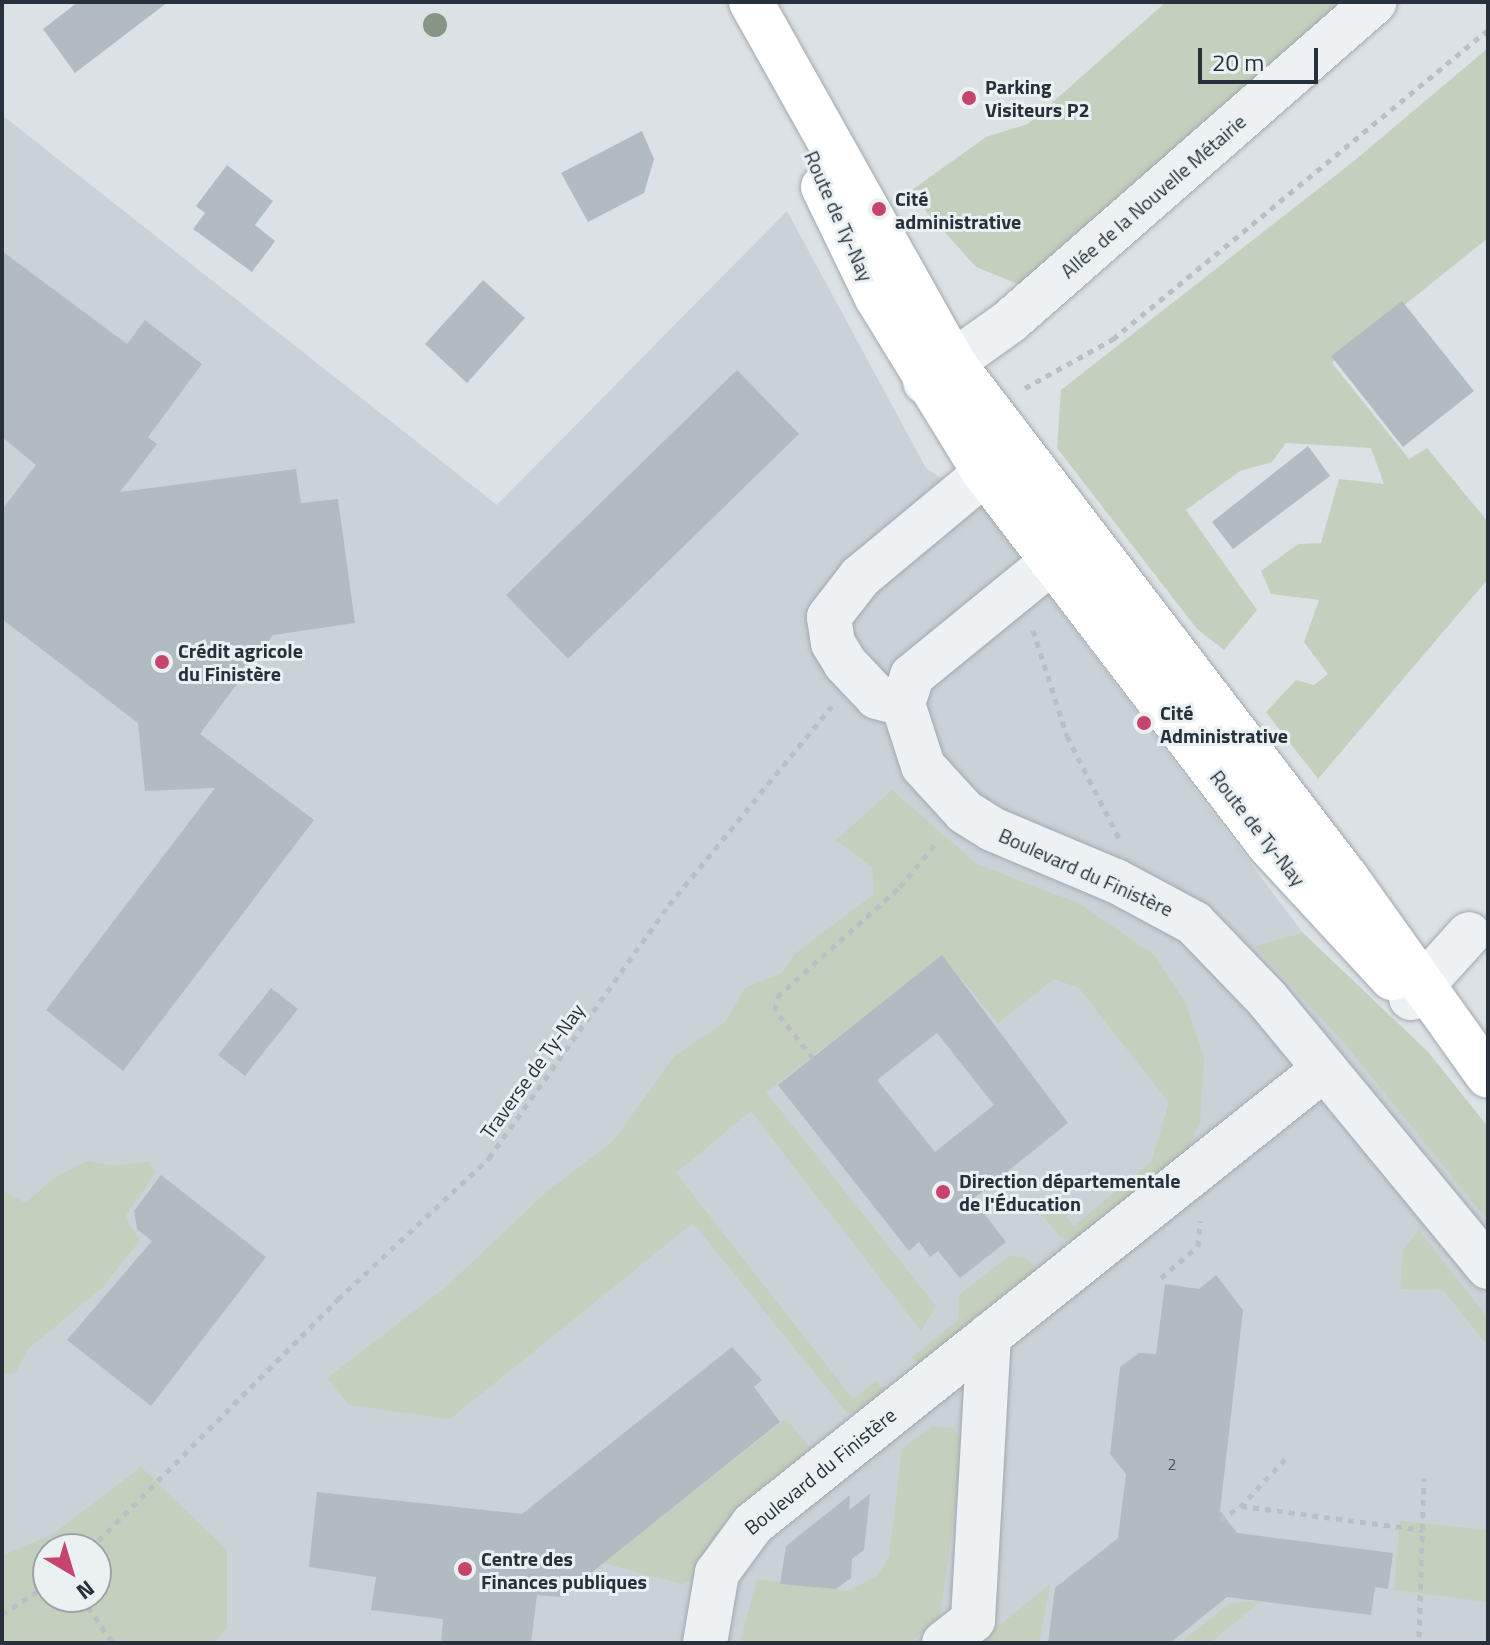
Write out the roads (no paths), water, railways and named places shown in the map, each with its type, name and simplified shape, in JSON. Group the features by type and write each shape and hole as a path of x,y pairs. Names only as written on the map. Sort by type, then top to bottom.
{"main road":[{"name":"Route de Ty-Nay","path":"751,2 939,373 999,461 1066,549 1346,877 1417,993 1488,1076"},
{"name":"Route de Ty-Nay","path":"939,373 989,413 999,461"}],"street":[{"name":"Allée de la Nouvelle Métairie","path":"939,373 1375,2"},
{"path":"999,461 837,603 829,633 859,677 877,697 903,704 922,667 1066,549"},
{"name":"Boulevard du Finistère","path":"705,1643 717,1573 739,1537 1324,1069 1210,937 1116,881 965,812 923,766 903,704"},
{"path":"1417,993 1469,934"},
{"path":"1324,1069 1488,1267"},
{"path":"944,1643 973,1620 989,1335"}],"place":[{"name":"Parking Visiteurs P2","path":"969,98"},
{"name":"Cité administrative","path":"879,209"},
{"name":"Crédit agricole du Finistère","path":"162,662"},
{"name":"Cité Administrative","path":"1144,723"},
{"name":"Direction départementale de l'Éducation","path":"943,1192"},
{"name":"Centre des Finances publiques","path":"465,1569"}]}
